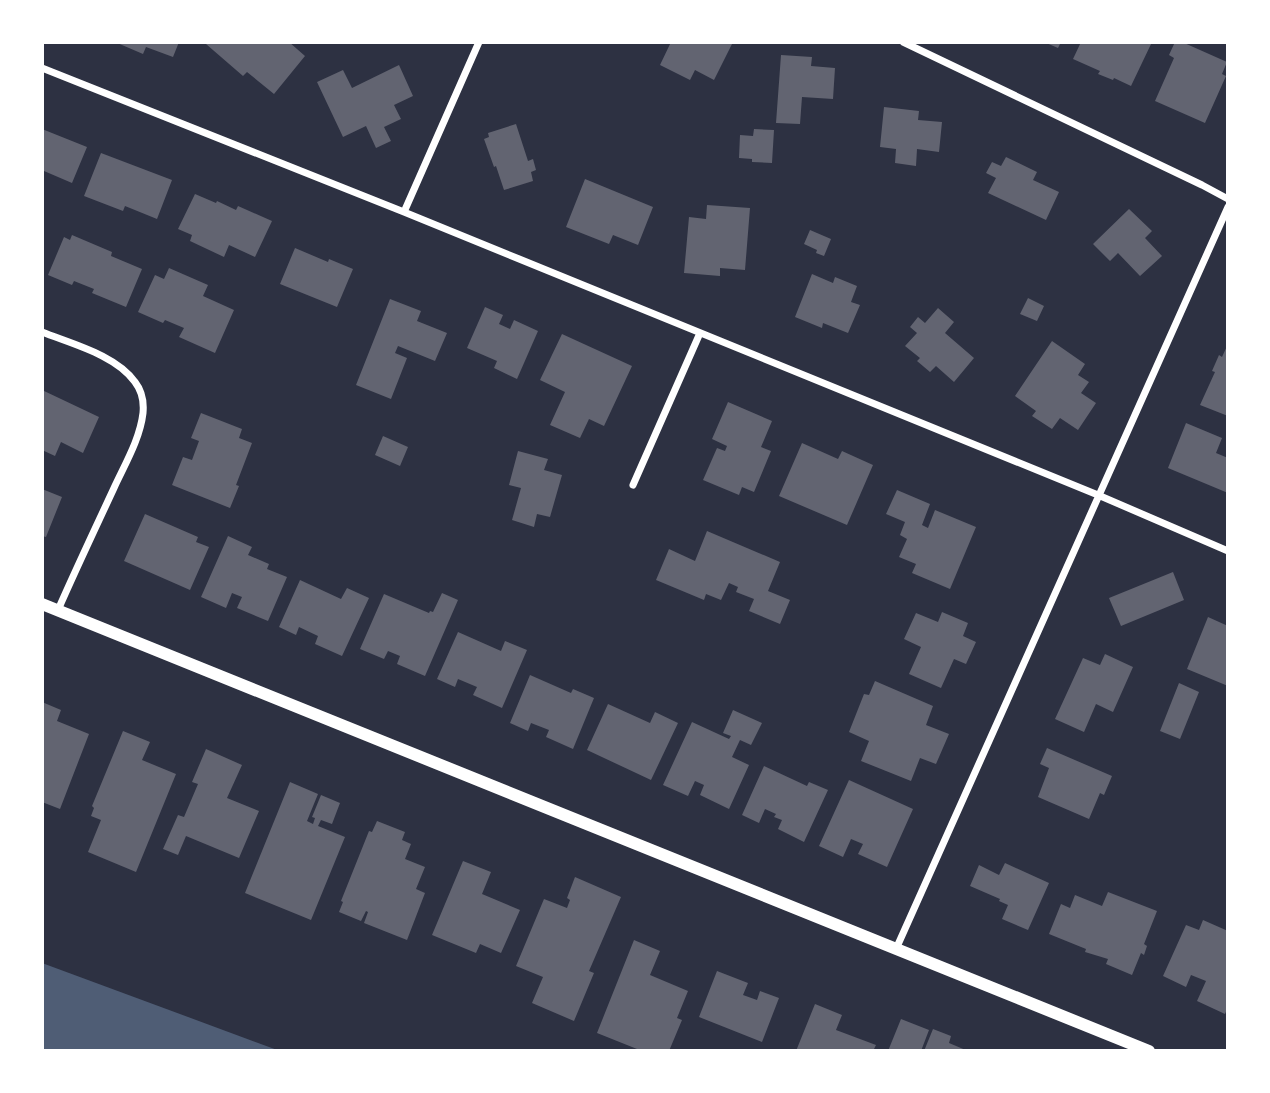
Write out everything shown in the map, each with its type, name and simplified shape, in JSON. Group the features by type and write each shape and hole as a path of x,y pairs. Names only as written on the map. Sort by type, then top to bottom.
{"street":[{"path":"404,212 479,42"},
{"path":"903,42 1228,199"},
{"path":"42,68 404,212 1098,495 1228,551"},
{"path":"896,949 1228,207"},
{"path":"42,331 100,355 121,367 135,381 142,398 142,415 131,450 58,610"},
{"path":"633,485 699,333"},
{"path":"42,604 1149,1051"}],"water":[{"path":"42,963 280,1051 42,1051"}],"building":[{"path":"115,42 179,42 173,57 146,47 143,54"},
{"path":"289,42 305,56 274,94 247,72 243,76 206,44"},
{"path":"671,42 733,42 714,80 695,70 690,80 660,65"},
{"path":"1044,42 1061,42 1058,48"},
{"path":"1081,42 1152,42 1131,86 1098,74 1100,71 1073,59"},
{"path":"1175,42 1182,42 1227,62 1222,74 1226,76 1205,123 1155,101 1174,58 1169,55"},
{"path":"781,55 812,57 811,66 835,68 833,99 802,97 800,124 776,123"},
{"path":"399,65 413,96 394,105 401,119 384,127 391,141 376,148 366,126 343,137 317,82 343,70 352,88"},
{"path":"884,107 919,111 918,120 942,122 939,152 917,149 916,166 895,163 896,149 880,147"},
{"path":"516,124 528,161 533,159 536,170 531,172 533,181 504,190 484,139 489,137 488,133"},
{"path":"42,129 87,147 72,183 44,171 42,176"},
{"path":"754,129 774,130 772,163 739,158 740,135 753,136"},
{"path":"101,153 172,180 157,219 125,206 123,211 84,196"},
{"path":"1006,157 1037,172 1033,180 1059,192 1046,220 988,193 996,178 986,173 992,162 1001,166"},
{"path":"585,179 653,207 638,245 613,235 609,244 566,227"},
{"path":"195,194 236,210 238,206 272,221 255,257 229,245 224,257 190,241 192,235 178,229"},
{"path":"707,205 750,208 745,270 720,268 720,276 684,273 689,217 706,219"},
{"path":"1129,209 1152,231 1145,238 1162,256 1140,276 1118,253 1110,261 1093,244"},
{"path":"810,230 831,239 824,256 804,244"},
{"path":"72,235 112,252 111,256 142,269 126,307 92,293 94,289 74,281 72,285 48,275 64,237 70,240"},
{"path":"295,248 353,269 337,307 280,284"},
{"path":"169,268 208,285 203,296 234,310 215,353 179,337 184,328 165,320 163,323 138,312 155,275 164,279"},
{"path":"812,274 833,283 835,277 857,286 851,302 860,305 848,333 823,323 822,328 795,317"},
{"path":"1028,298 1044,306 1037,321 1020,314"},
{"path":"390,299 421,311 417,321 447,333 435,361 398,346 395,353 407,358 391,399 356,385"},
{"path":"485,307 503,315 499,324 510,329 514,320 538,331 517,379 494,368 497,361 467,348"},
{"path":"938,308 954,322 945,333 974,358 954,382 936,366 930,372 917,361 920,358 905,346 917,333 910,327 918,317 925,323"},
{"path":"562,334 632,366 604,426 589,419 580,438 550,425 565,392 540,380"},
{"path":"1052,341 1085,364 1078,375 1089,382 1081,393 1096,403 1078,430 1060,418 1052,429 1032,416 1036,411 1015,396"},
{"path":"1228,344 1228,416 1200,405 1215,372 1212,371 1219,355 1222,357"},
{"path":"42,390 99,417 83,453 61,442 55,456 42,450"},
{"path":"728,402 772,421 761,447 771,451 754,492 742,487 739,495 703,480 717,448 725,451 727,446 712,439"},
{"path":"201,413 242,429 239,438 252,443 230,508 172,485 183,457 192,460 199,441 191,438"},
{"path":"1186,423 1222,438 1216,453 1228,458 1228,493 1168,468"},
{"path":"383,436 408,447 400,466 375,455"},
{"path":"802,443 838,459 842,451 873,465 847,525 779,496"},
{"path":"518,451 548,459 544,470 562,475 550,517 537,514 534,527 512,520 521,488 509,485"},
{"path":"42,489 62,497 46,537 42,536"},
{"path":"897,490 930,504 922,525 928,528 935,510 976,527 950,589 912,573 916,564 899,557 907,539 900,535 905,522 886,514"},
{"path":"145,514 198,537 196,542 209,547 190,590 124,561"},
{"path":"707,531 780,562 768,591 790,600 780,624 749,611 754,599 736,592 738,587 729,583 721,600 706,594 704,600 656,580 669,549 695,561"},
{"path":"228,536 252,547 248,555 269,564 267,569 287,577 268,621 237,608 242,597 232,593 226,608 201,597"},
{"path":"1173,572 1184,600 1121,626 1109,598"},
{"path":"300,580 341,599 347,588 369,598 342,656 315,644 318,636 299,627 296,635 279,627"},
{"path":"442,593 458,600 425,676 397,664 400,656 388,651 384,659 360,649 384,594 429,613 433,612"},
{"path":"942,612 968,623 963,636 976,642 966,664 954,659 941,688 909,674 921,647 904,639 916,613 938,622"},
{"path":"1208,617 1228,626 1228,686 1187,669"},
{"path":"458,632 501,651 505,641 527,650 502,708 473,695 477,687 458,679 455,687 437,679"},
{"path":"1105,654 1133,667 1113,712 1096,704 1084,732 1055,719 1083,658 1100,665"},
{"path":"530,675 571,693 573,689 594,698 573,749 546,737 549,730 531,723 528,731 510,723"},
{"path":"875,681 933,706 926,725 949,734 936,764 920,758 911,781 861,761 869,741 849,732 864,694 869,695"},
{"path":"1179,683 1199,692 1180,739 1160,731"},
{"path":"42,702 61,710 57,721 89,734 60,809 42,802"},
{"path":"608,704 650,723 655,712 678,723 651,780 587,750"},
{"path":"733,710 762,723 751,745 740,740 732,757 749,765 729,809 700,795 704,785 695,781 688,796 663,785 692,722 729,739 731,736 723,733"},
{"path":"123,731 150,742 142,760 176,774 136,872 88,852 101,820 91,816 94,808 92,806"},
{"path":"1047,748 1112,776 1104,795 1100,793 1089,819 1038,797 1049,768 1040,764"},
{"path":"206,749 242,765 227,798 259,811 239,858 186,836 178,855 163,849 178,815 184,817 198,784 192,782"},
{"path":"764,766 807,786 809,782 828,790 804,842 778,829 782,820 765,809 759,823 742,815"},
{"path":"849,780 913,809 887,867 858,854 863,844 851,839 843,857 819,846"},
{"path":"290,782 318,794 307,821 313,824 315,818 312,817 321,795 340,803 332,824 321,820 318,826 345,837 311,920 245,893"},
{"path":"377,821 405,832 402,840 411,844 405,859 425,867 416,889 425,893 407,940 364,923 368,912 366,911 361,921 339,912 369,831 372,832"},
{"path":"463,861 491,872 482,894 520,910 501,953 480,944 476,953 432,935"},
{"path":"1005,863 1049,883 1028,930 1002,919 1008,905 970,886 979,865 999,875"},
{"path":"575,877 621,897 589,971 594,973 574,1021 532,1003 543,977 516,966 544,899 567,908 570,900 567,898"},
{"path":"1108,892 1157,911 1144,944 1147,946 1144,955 1141,953 1132,975 1106,964 1108,959 1085,952 1086,949 1049,934 1061,904 1070,908 1075,895 1102,906"},
{"path":"1203,920 1228,931 1228,1007 1225,1014 1197,1001 1206,981 1191,975 1186,987 1163,976 1186,925 1199,930"},
{"path":"634,940 660,951 650,975 688,991 677,1018 682,1020 669,1051 642,1051 597,1033"},
{"path":"717,971 748,983 743,995 757,1000 760,991 779,998 762,1042 699,1017"},
{"path":"815,1004 842,1015 836,1030 876,1045 873,1051 796,1051"},
{"path":"901,1019 929,1030 921,1051 888,1051"},
{"path":"933,1029 951,1036 949,1043 968,1051 924,1051"}]}
